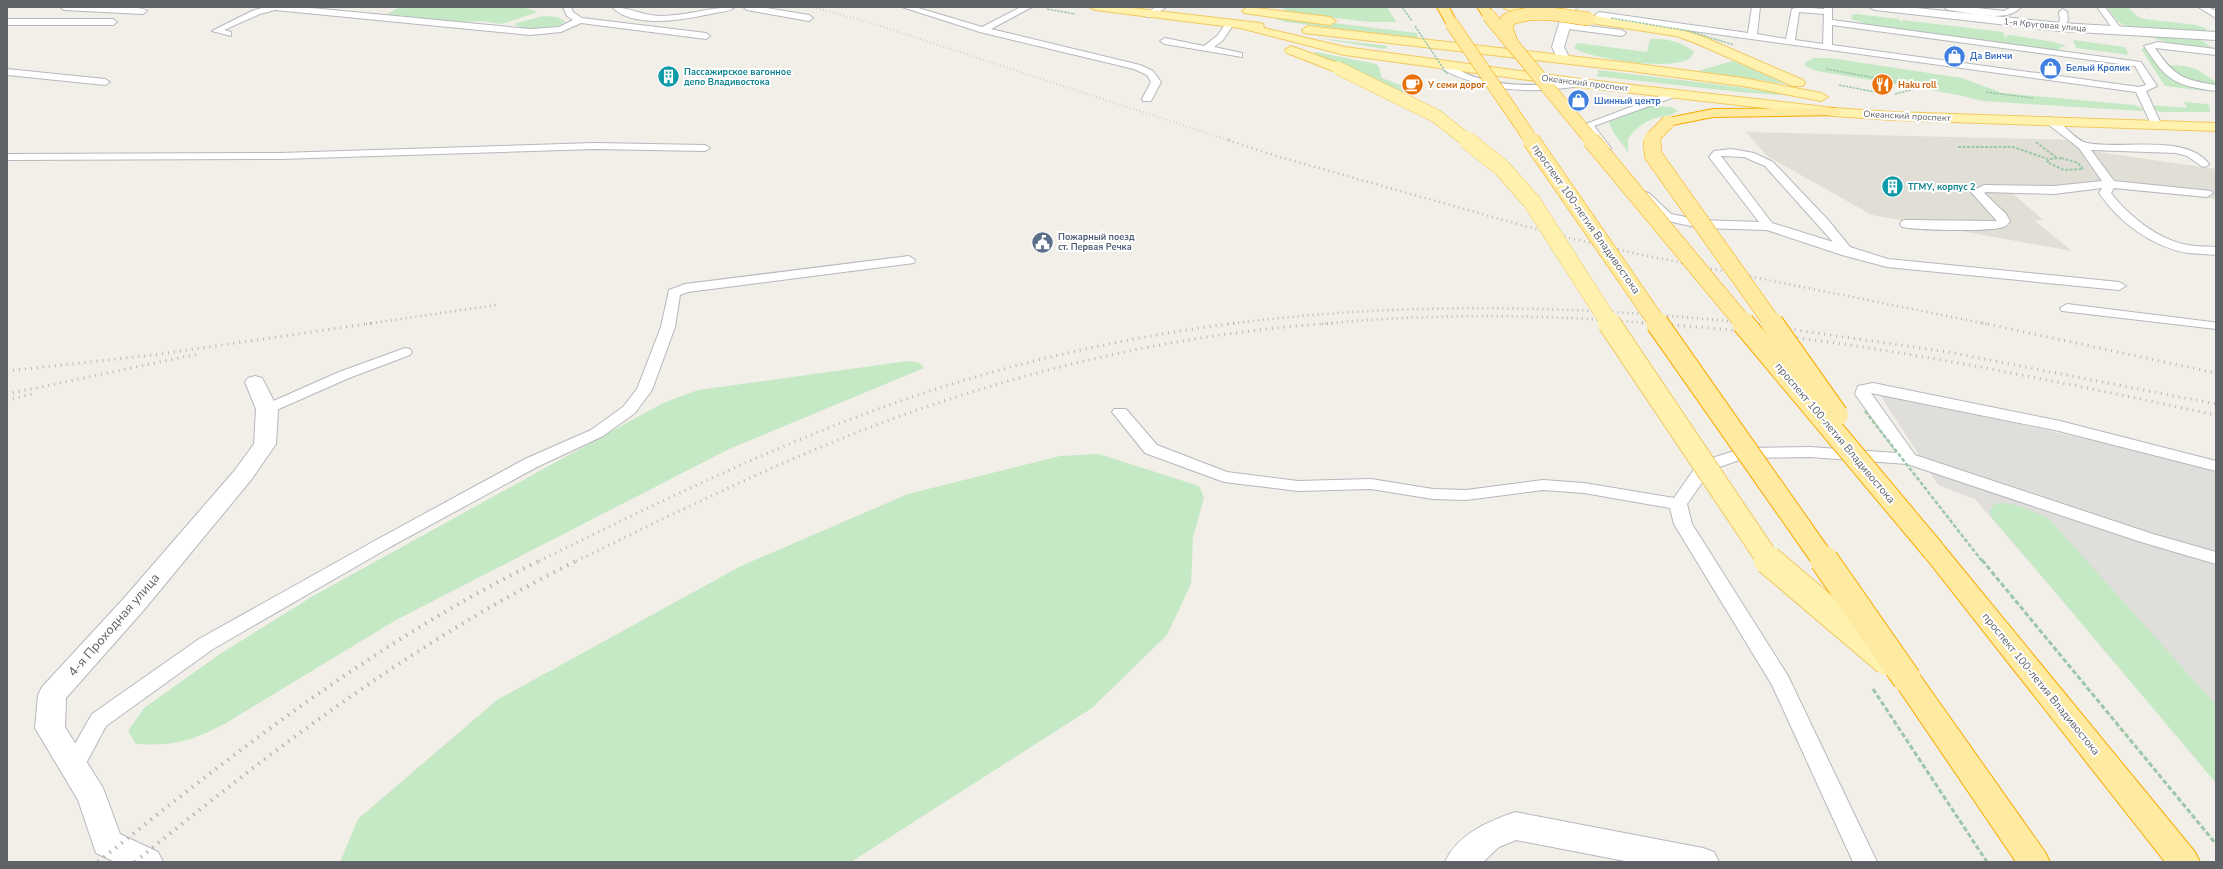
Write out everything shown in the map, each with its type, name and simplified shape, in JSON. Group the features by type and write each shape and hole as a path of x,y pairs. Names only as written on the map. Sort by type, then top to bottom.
{"highway":[{"name":"проспект 100-летия Владивостока","path":"1486,11 1658,222 1934,551 2184,862"},
{"path":"1511,42 1507,30 1507,20 1510,17 1534,14 1597,17"},
{"name":"проспект 100-летия Владивостока","path":"1448,15 1588,224 2034,862"},
{"path":"1834,106 1713,113 1668,122 1652,138 1653,155 1934,551"}],"main road":[{"name":"Океанский проспект","path":"1095,7 1245,27 1317,31 1412,43 1564,59 1743,82 1834,106"},
{"path":"1515,8 1597,17 1678,33 1712,46 1834,106"},
{"path":"1229,25 1251,9 1558,47"},
{"path":"1229,25 1338,68 1436,116 1502,168 1532,202 1578,276 1769,562 1907,679"},
{"name":"Океанский проспект","path":"1245,27 1345,51 1406,60 1444,69 1553,79 1673,94 1834,106 1917,117 2049,120 2216,127"},
{"path":"1406,60 1391,54 1388,50 1392,45 1412,43"},
{"path":"1630,67 1684,68 1709,62 1716,58 1716,52 1712,46"},
{"path":"1553,79 1578,76 1583,72 1580,67 1564,59"}],"street":[{"path":"1564,59 1558,47 1570,7"},
{"name":"1-я Круговая улица","path":"1875,7 2060,27 2216,36"},
{"name":"4-я Проходная улица","path":"147,862 107,843 92,797 74,765 50,728 52,695 134,604 243,474 265,444 267,409 255,382"},
{"path":"1461,862 1488,837 1515,826 1703,862"}],"lane":[{"path":"64,7 143,10"},
{"path":"228,34 216,31 257,12 282,7 530,32 561,29 580,20"},
{"path":"566,7 567,12 571,16 580,20 706,36"},
{"path":"616,7 629,14 663,20 730,7"},
{"path":"747,7 809,18"},
{"path":"906,7 983,30 1146,71 1155,78 1156,82 1147,99"},
{"path":"983,30 1028,7"},
{"path":"1149,15 1162,7"},
{"path":"1752,36 1756,7"},
{"path":"1948,7 1993,14 2011,12 2017,7"},
{"path":"2101,7 2118,30"},
{"path":"2202,7 2216,15"},
{"path":"1597,17 1790,41 2140,90 2152,86 2138,64 1801,9 1795,11 1790,41"},
{"path":"2060,27 2064,20 2063,12"},
{"path":"1827,46 1828,14"},
{"path":"7,22 113,22"},
{"path":"1206,49 1220,38 1229,25"},
{"path":"1564,26 1622,33"},
{"path":"1165,41 1239,56"},
{"path":"2216,52 2158,45 2149,46 2168,75 2175,80 2189,84 2216,88"},
{"path":"1444,69 1463,77 1495,85 1538,88 1580,83"},
{"path":"7,72 105,82"},
{"path":"2140,90 2156,124"},
{"path":"1673,94 1588,125 1643,194 1667,216 1700,224 1768,226 1847,252 1887,263 2119,286"},
{"path":"2049,120 2083,146 2108,188 2110,201 2139,226 2161,240 2187,249 2216,251"},
{"path":"7,158 280,156 594,146 705,148"},
{"path":"2083,146 2177,150 2191,154 2203,164"},
{"path":"1768,226 1715,157 1718,153 1758,156 1769,164 1825,224 1847,252"},
{"path":"1906,224 1986,226 2002,224 2004,221 2002,217 1978,192 1984,188 2054,190 2108,188 2204,196"},
{"path":"74,765 99,720 206,644 384,542 532,464 597,433 629,410 644,390 668,327 674,293 685,288 909,260"},
{"path":"2067,308 2215,329"},
{"path":"267,409 344,375 405,352"},
{"path":"1909,459 1863,394 1863,389 1873,388 2060,426 2216,466"},
{"path":"1120,412 1151,449 1224,477 1298,486 1370,484 1432,494 1466,495 1543,485 1584,488 1678,504"},
{"path":"1865,862 1781,682 1683,524 1678,504 1704,466 1744,453 1810,452 1909,459 2147,538 2216,558"}],"path":[{"path":"1402,7 1407,14"},
{"path":"2142,7 2149,8"},
{"path":"1597,17 1680,28 1708,34 1734,45"},
{"path":"1415,26 1444,69"},
{"path":"1826,64 1826,76"},
{"path":"1826,69 1920,86"},
{"path":"1890,96 1920,86 1938,83"},
{"path":"1982,86 1989,99"},
{"path":"2033,140 2057,158"},
{"path":"1958,147 2013,147 2048,159 2057,158 2075,162 2081,165 2083,169"},
{"path":"2048,159 2048,164"},
{"path":"1861,406 1978,556 2216,844"},
{"path":"1868,682 1987,862"}],"shaded area":[{"path":"1746,132 2078,140 2091,151 2216,169 2216,199 2122,190 2002,184 2043,220 2035,221 2072,251 1872,215 1767,156"},
{"path":"1879,393 2104,443 2216,471 2216,778 1975,499 1938,485"}],"green space":[{"path":"400,7 522,7 538,12 502,24 482,21 457,22 387,14"},
{"path":"1282,7 1387,7 1396,22 1369,22 1286,12"},
{"path":"2107,7 2128,7 2138,17 2144,19 2196,25 2207,29 2205,32 2130,27 2118,22"},
{"path":"1856,14 1898,19 1901,21 1903,26 1902,20 2003,32 2006,39 2007,35 2011,35 2053,42 2067,46 2061,47 2058,51 1869,25 1851,19 1852,15"},
{"path":"1266,15 1417,33 1418,38 1285,22"},
{"path":"543,16 557,17 565,21 555,27 540,29 525,28 514,24"},
{"path":"2146,36 2196,39 2203,41 2211,47 2174,44"},
{"path":"1317,38 1388,46 1385,49"},
{"path":"1650,39 1673,41 1694,52 1690,58 1685,61 1670,64 1657,64 1610,59 1595,56 1574,48 1577,43 1647,52"},
{"path":"2073,40 2125,47 2129,55 2076,48"},
{"path":"2146,48 2165,75 2173,80 2213,92 2165,86 2141,49"},
{"path":"1316,52 1376,64 1379,67 1382,78 1407,88 1411,92 1398,92 1315,55 1314,53"},
{"path":"1814,58 1830,58 1962,78 2002,93 2134,105 2143,109 2142,111 1982,101 1959,95 1817,71 1805,66 1805,63"},
{"path":"1733,61 1787,84 1698,71"},
{"path":"2167,65 2184,66 2196,69 2216,82 2216,87 2179,80"},
{"path":"1598,70 1738,87 1794,96 1739,92 1596,76 1599,73"},
{"path":"2184,102 2207,104 2209,105 2210,112 2160,112 2154,109 2151,105 2187,108"},
{"path":"1651,106 1671,107 1678,111 1650,120 1634,131 1628,139 1628,152 1613,132 1609,122"},
{"path":"908,361 920,363 924,368 729,449 396,620 214,729 183,741 162,744 136,744 128,731 144,708 220,654 313,596 663,403 698,390"},
{"path":"1099,454 1199,486 1204,498 1193,537 1191,584 1167,635 1092,708 851,862 340,862 358,819 497,700 741,566 908,494 1060,456"},
{"path":"1996,503 2011,504 2025,508 2051,521 2216,705 2216,783 1990,515 1991,508"}],"railway":[{"path":"813,7 874,24 1231,141"},
{"path":"1231,141 1276,156 1557,235 1638,254 1987,324"},
{"path":"366,324 496,305"},
{"path":"1231,324 1360,312 1492,308 1624,313 1750,323"},
{"path":"1325,324 1404,318 1489,316 1574,318 1657,324"},
{"path":"7,371 153,355 373,323"},
{"path":"1231,324 1236,323"},
{"path":"1325,324 1334,323"},
{"path":"1642,323 1714,328 1859,346 2002,371 2216,415"},
{"path":"1750,323 1756,324"},
{"path":"1750,323 1948,352 2216,404"},
{"path":"1982,323 2216,373"},
{"path":"540,560 668,498 756,458 889,405 974,377 1017,365 1104,345 1192,329 1231,324"},
{"path":"577,561 792,459 881,423 975,391 1076,363 1179,342 1282,327 1325,324"},
{"path":"7,394 198,354"},
{"path":"7,400 32,394"},
{"path":"98,862 203,779 311,699 423,625 481,591 540,560"},
{"path":"135,862 240,778 348,698 460,625 518,591 577,561"}],"place":[{"name":"Да Винчи","path":"1954,56"},
{"name":"Белый Кролик","path":"2050,68"},
{"name":"Пассажирское вагонное депо Владивостока","path":"668,77"},
{"name":"У семи дорог","path":"1412,85"},
{"name":"Haku roll","path":"1883,85"},
{"name":"Шинный центр","path":"1579,101"},
{"name":"ТГМУ, корпус 2","path":"1892,187"},
{"name":"Пожарный поезд ст. Первая Речка","path":"1043,242"}]}
